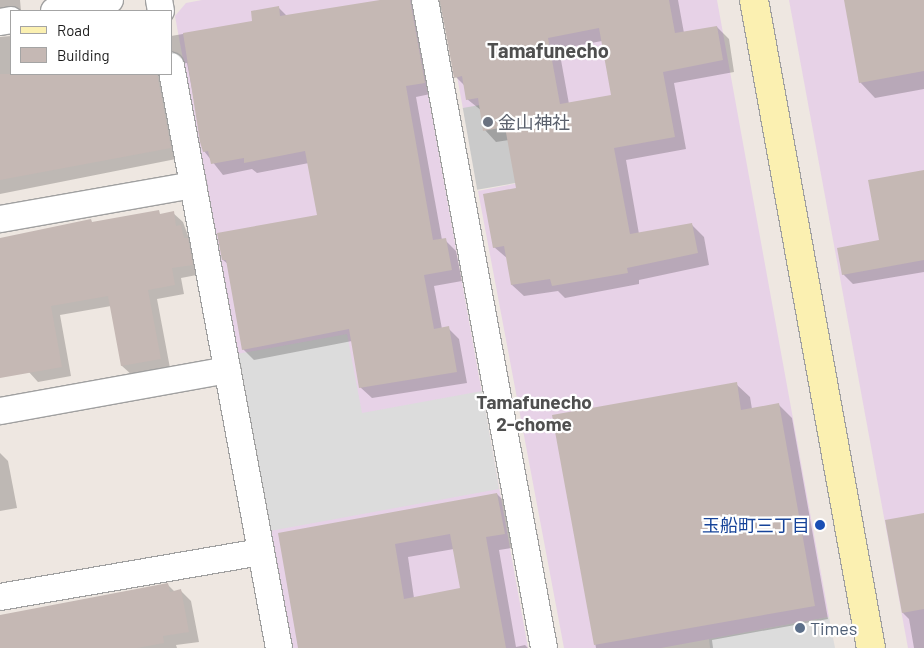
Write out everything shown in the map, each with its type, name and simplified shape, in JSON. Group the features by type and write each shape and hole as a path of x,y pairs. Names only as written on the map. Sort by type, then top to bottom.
{"street":[{"path":"59,10 110,0"},
{"path":"425,0 544,648"},
{"path":"754,0 871,648"},
{"path":"172,71 279,648"},
{"path":"0,219 193,185"},
{"path":"0,410 228,370"},
{"path":"0,597 261,552"}],"shaded area":[{"path":"202,0 411,0 528,648 291,648 175,16 186,3"},
{"path":"443,0 717,0 829,617 661,648 564,648 478,191 529,181 513,99 463,109"},
{"path":"789,0 924,0 924,648 908,648"},
{"path":"514,99 528,181 477,190 463,108"},
{"path":"347,334 362,413 482,391 499,489 270,531 237,354"},
{"name":"Times","path":"829,617 835,648 710,648 709,639"}],"building":[{"path":"380,0 410,0 425,83 406,86 433,240 446,238 452,270 424,275 434,329 449,326 457,372 359,388 349,329 242,350 226,260 222,260 217,233 317,215 305,151 244,163 244,158 211,164 208,151 203,152 200,142 183,33 252,21 251,11 279,6 280,16"},
{"path":"440,0 669,0 675,33 717,26 723,60 663,72 675,137 614,148 630,234 692,223 698,253 627,268 628,273 552,286 550,279 511,285 504,246 493,248 483,194 516,188 505,127 483,131 478,98 466,100 462,76 454,78","holes":["599,28 611,95 560,104 548,38"]},
{"path":"844,0 924,0 924,71 859,83"},
{"path":"0,74 157,75 171,148 0,180"},
{"path":"924,170 924,260 842,275 837,248 879,240 868,180"},
{"path":"159,210 160,214 174,211 176,226 181,225 184,238 188,238 193,265 172,268 175,285 148,290 161,359 121,366 108,296 51,306 62,367 0,378 0,238 91,219 92,222"},
{"path":"737,382 741,410 779,403 815,606 594,645 552,415"},
{"path":"497,493 505,534 486,537 506,648 298,648 278,533","holes":["450,534 460,588 404,599 395,544"]},
{"path":"924,513 924,609 902,613 885,520"},
{"path":"168,583 170,592 181,589 189,632 163,636 164,643 137,648 0,648 0,615"}],"place":[{"name":"金山神社","path":"488,122"},
{"name":"玉船町三丁目","path":"820,525"},
{"name":"Times","path":"800,628"}],"district":[{"name":"Tamafunecho","path":"548,50"},
{"name":"Tamafunecho 2-chome","path":"534,413"}]}
